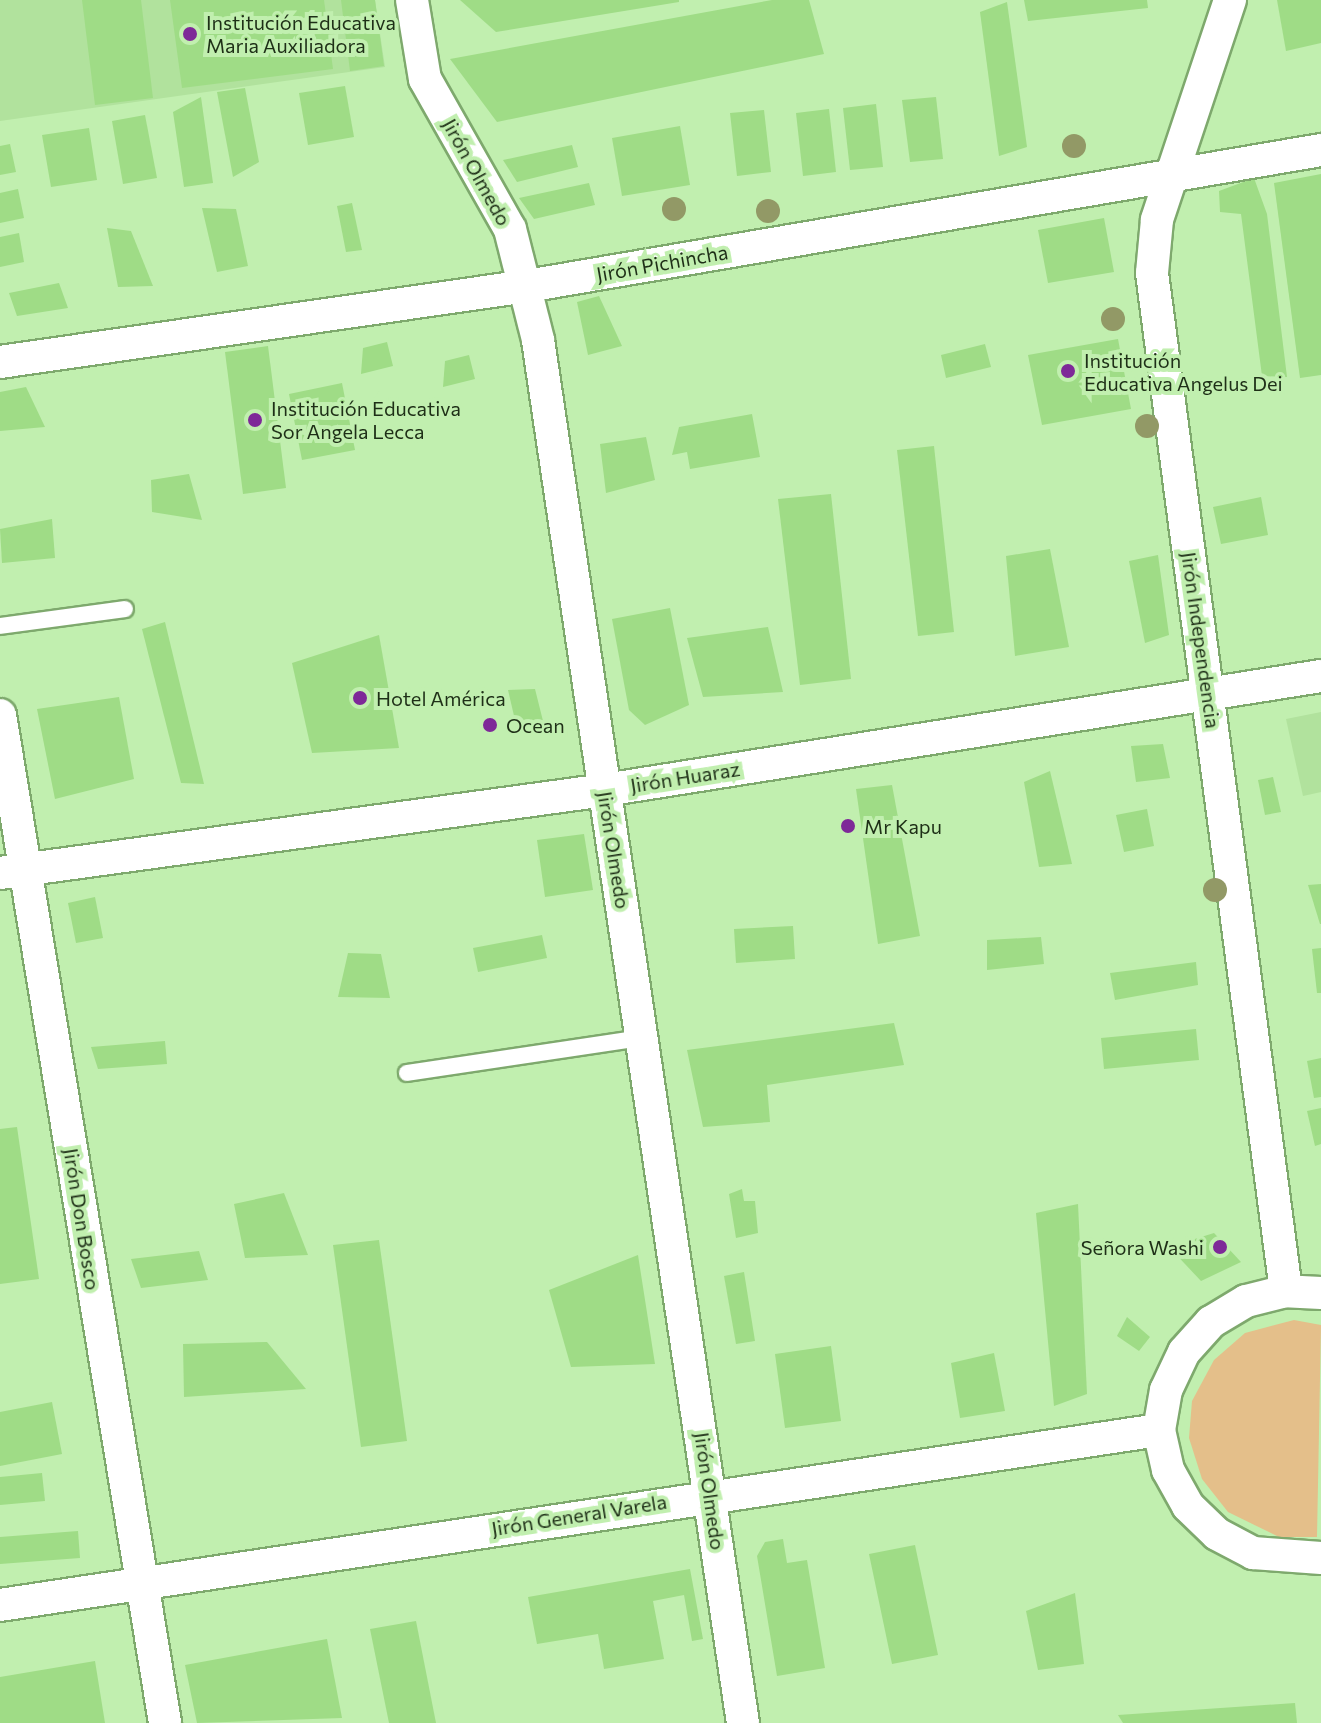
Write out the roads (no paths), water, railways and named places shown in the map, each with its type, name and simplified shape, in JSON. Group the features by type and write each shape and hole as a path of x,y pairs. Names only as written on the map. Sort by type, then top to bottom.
{"street":[{"name":"Jirón Olmedo","path":"412,0 425,79 510,229 527,286 743,1723"},
{"name":"Jirón Independencia","path":"1230,0 1157,220 1152,273 1286,1291"},
{"name":"Jirón Pichincha","path":"0,362 527,286 1171,173 1321,150"},
{"name":"Jirón Huaraz","path":"13,872 605,790 1321,676"},
{"name":"Jirón Don Bosco","path":"0,715 13,872 165,1723"},
{"path":"1321,1293 1286,1291 1246,1301 1202,1332 1184,1352 1166,1390 1159,1430 1168,1470 1188,1506 1217,1534 1253,1553 1294,1561 1321,1558"},
{"name":"Jirón General Varela","path":"0,1605 711,1495 1159,1430"}],"lane":[{"path":"0,626 125,609"},
{"path":"407,1073 642,1038"}],"place":[{"name":"Institución Educativa Maria Auxiliadora","path":"190,34"},
{"name":"Institución Educativa Angelus Dei","path":"1068,371"},
{"name":"Institución Educativa Sor Angela Lecca","path":"255,420"},
{"name":"Hotel América","path":"360,698"},
{"name":"Ocean","path":"490,725"},
{"name":"Mr Kapu","path":"848,826"},
{"name":"Señora Washi","path":"1220,1247"}]}
